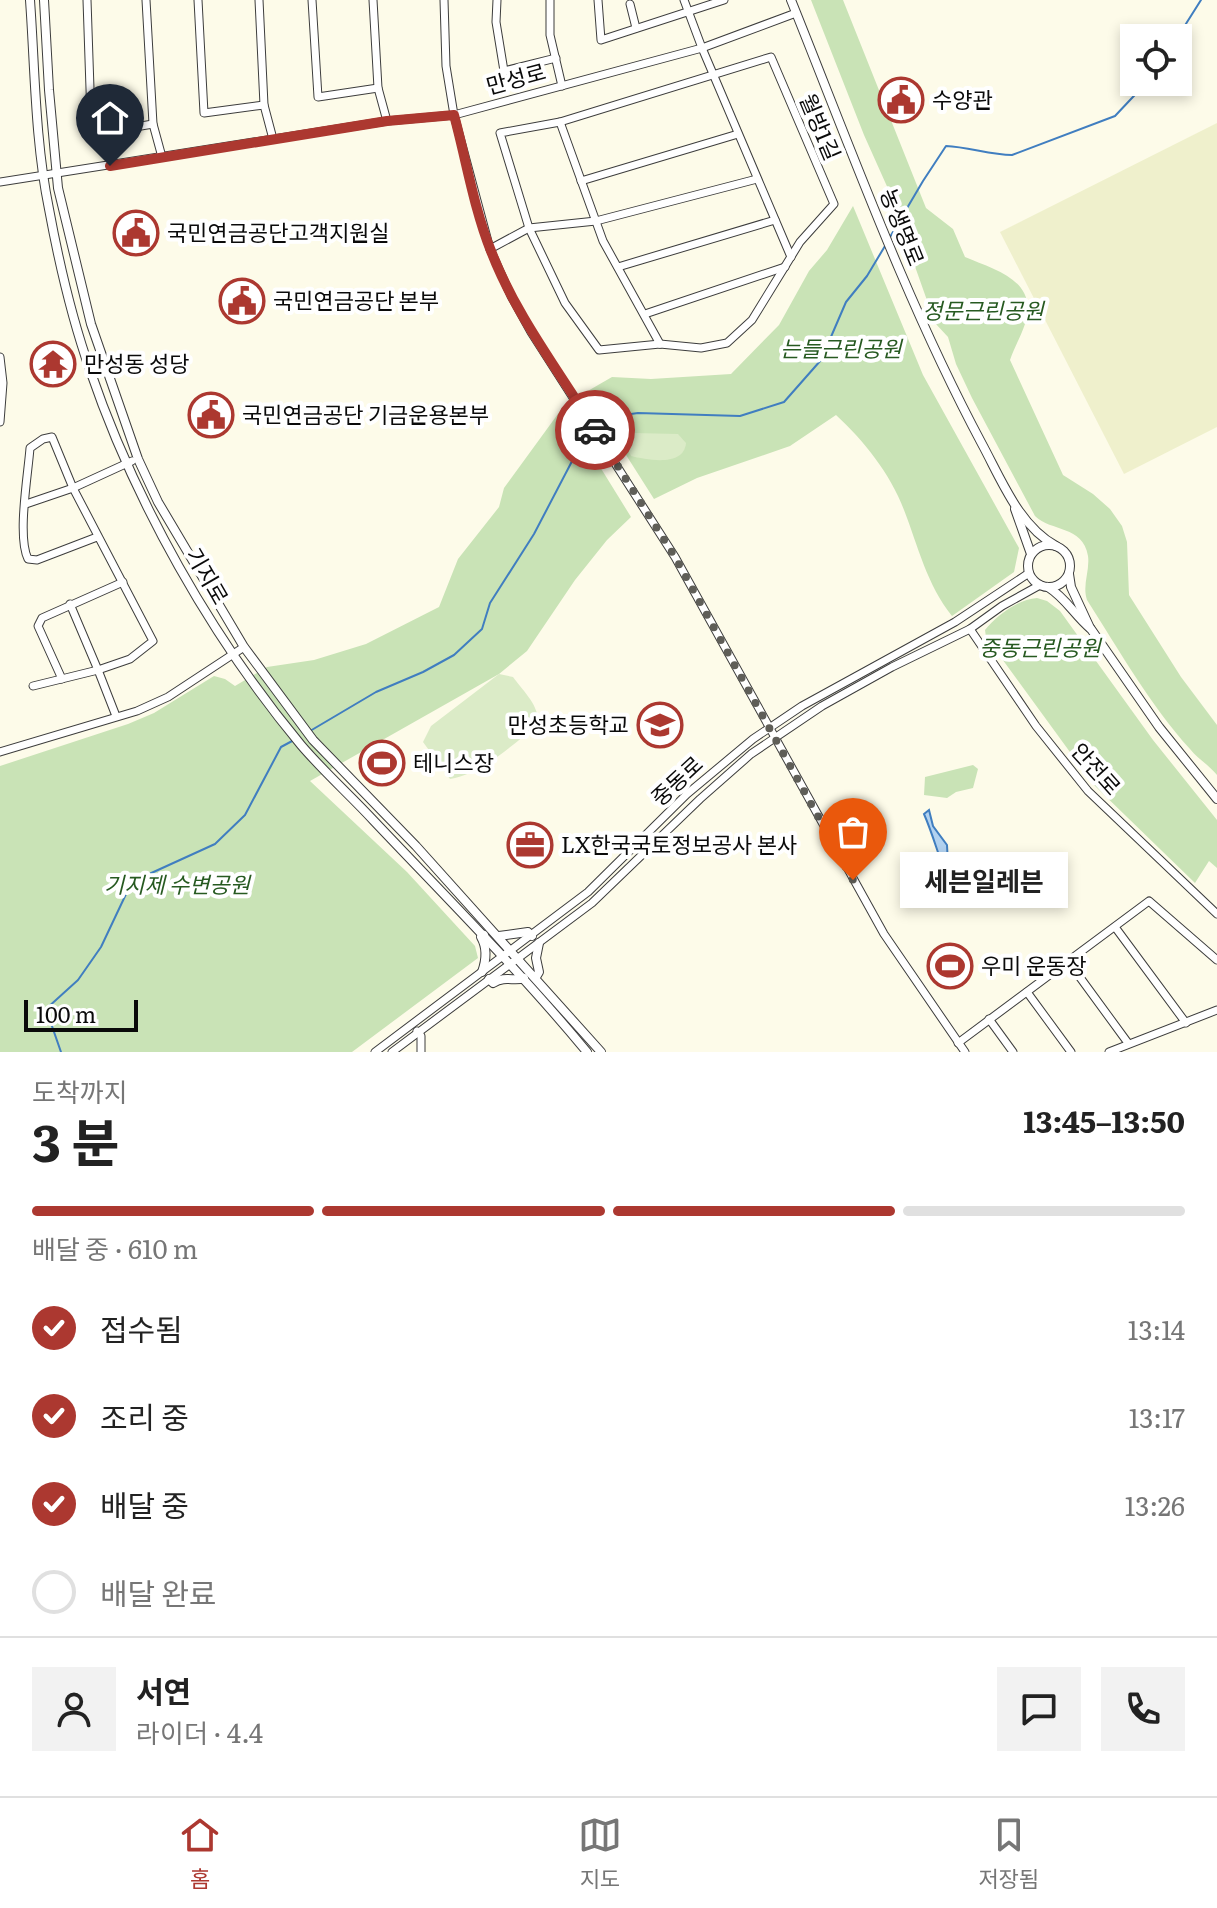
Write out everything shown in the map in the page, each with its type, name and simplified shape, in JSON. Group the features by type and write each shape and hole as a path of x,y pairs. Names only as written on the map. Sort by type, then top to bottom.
{"street":[{"name":"기지로","path":"30,0 43,176 52,224 90,370 128,463 188,582 233,654 332,780 484,935 536,977 601,1052"},
{"name":"기지로","path":"44,0 58,188 91,324 138,459 180,541 244,647 313,740 499,936 524,978 587,1052"},
{"path":"87,0 91,118 99,133 153,124"},
{"path":"146,0 153,124 162,157"},
{"path":"198,0 204,113 264,105"},
{"path":"259,0 264,105 273,139"},
{"path":"312,0 318,97 378,88"},
{"path":"373,0 378,88 387,121"},
{"path":"444,0 446,66 454,115 490,249 511,296 675,557 884,934 965,1052"},
{"path":"497,0 496,22 504,71 556,58"},
{"path":"550,0 550,35 562,86"},
{"path":"598,0 601,40 724,0"},
{"path":"684,0 791,257"},
{"name":"농생명로","path":"791,0 903,276 966,415 1014,504"},
{"path":"630,4 636,28"},
{"name":"만성로","path":"0,182 387,121 454,115 702,48 796,13"},
{"name":"월방1길","path":"529,228 500,133 560,122 771,57 834,204 800,242 752,320 727,343 701,348 660,344"},
{"path":"529,228 565,303 599,350 660,344 596,221 560,122"},
{"path":"581,181 738,134"},
{"path":"490,249 529,228 596,221 757,179"},
{"path":"618,267 775,220"},
{"path":"645,314 785,267"},
{"path":"0,357 0,422"},
{"path":"33,686 130,659 153,641 97,537 52,437 43,439 30,448 22,536 28,559 37,560 97,537"},
{"path":"26,504 73,488 138,459"},
{"path":"1014,504 1045,540 1067,554 1074,595 1091,629 1159,727 1217,799"},
{"path":"1014,504 1031,554 1029,573 1064,600 1079,620 1091,629"},
{"path":"1031,554 1042,546 1056,546"},
{"name":"중동로","path":"375,1052 535,939 703,780 768,729 841,684 955,622 1029,573"},
{"path":"1044,586 1056,586 1069,574"},
{"path":"62,679 38,626 42,618 123,582"},
{"name":"중동로","path":"535,939 592,903 742,761 863,682 970,629 1002,606 1044,586"},
{"path":"70,604 116,716"},
{"name":"안전로","path":"970,629 1036,726 1088,791 1217,914"},
{"path":"0,752 137,711 168,697 244,647"},
{"path":"958,1043 1149,901 1217,960"},
{"path":"1115,927 1186,1023"},
{"path":"499,936 528,932 535,939 539,972 536,977"},
{"path":"484,935 481,937 485,944 485,976 493,983 509,977 524,978"},
{"path":"1068,961 1128,1043"},
{"name":"중동로","path":"392,1052 485,976"},
{"path":"1027,992 1071,1052"},
{"path":"1109,1052 1217,1010"},
{"path":"989,1019 1013,1052"},
{"path":"417,1031 421,1036 421,1052"}],"green space":[{"name":"정문근린공원","path":"811,0 843,0 926,208 953,229 965,257 1012,279 1026,297 1028,309 1025,324 1010,360 1063,475 1093,494 1110,509 1122,526 1127,542 1129,595 1181,677 1217,725 1217,775 1175,732 1136,677 1087,600 1088,556 1085,546 1073,534 1035,516 972,398 956,364 948,337 935,323 912,258 915,251 911,240 864,135"},
{"path":"1217,123 1217,427 1124,474 1000,232"},
{"name":"는들근린공원","path":"853,206 923,375 1019,548 1014,572 952,616 930,578 891,483 866,447 836,415 790,446 697,478 654,499 586,392 612,377 651,379 731,374 779,325 809,271 827,250"},
{"name":"기지제 수변공원","path":"563,407 631,517 607,540 575,580 527,651 499,674 310,781 407,872 475,946 478,958 352,1052 0,1052 0,766 128,724 154,713 214,676 235,686 267,667 314,660 366,644 439,607 458,559 499,507 504,488"},
{"path":"633,433 678,434 686,443 684,451 679,456 664,460 631,456 625,443"},
{"name":"중동근린공원","path":"1037,598 1060,611 1153,740 1217,820 1217,868 1209,861 1195,883 1094,785 986,637 985,630 1002,614 1023,601"},
{"path":"499,674 513,677 531,701 537,714 536,727 484,765 450,779 423,742 431,726"},
{"name":"테니스장","path":"392,742 405,759 372,783 360,766"},
{"path":"973,765 978,769 973,788 947,798 924,795 925,777"}],"water":[{"path":"929,810 933,826 947,845 948,864 942,864 924,814"}],"waterway":[{"path":"1186,24 1201,0"},
{"path":"890,237 946,146 1012,155 1115,116 1134,96"},
{"path":"596,425 602,418 638,413 740,416 784,402 821,360 846,302 885,246"},
{"path":"310,731 376,692 454,655 482,629 490,603 534,534 581,444 592,430"},
{"path":"61,1052 46,1009 78,980 101,947 127,892 136,880 215,844 245,815 281,747 294,740"}],"way so far":[{"path":"595,430 675,557 853,880"}],"place":[{"name":"수양관","path":"901,100"},
{"name":"국민연금공단고객지원실","path":"136,233"},
{"name":"국민연금공단 본부","path":"242,301"},
{"name":"만성동 성당","path":"53,364"},
{"name":"국민연금공단 기금운용본부","path":"211,415"},
{"name":"만성초등학교","path":"660,725"},
{"name":"테니스장","path":"382,763"},
{"name":"LX한국국토정보공사 본사","path":"530,845"},
{"name":"세븐일레븐","path":"853,880"},
{"name":"우미 운동장","path":"950,966"}],"route":[{"path":"110,166 387,121 454,115 490,249 511,296 595,430"}]}
